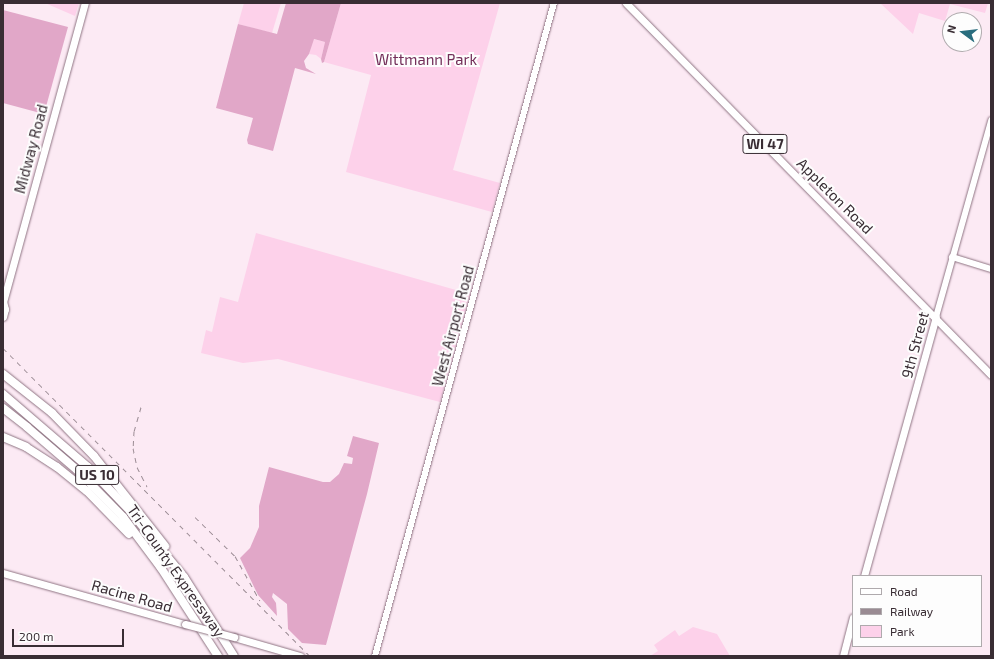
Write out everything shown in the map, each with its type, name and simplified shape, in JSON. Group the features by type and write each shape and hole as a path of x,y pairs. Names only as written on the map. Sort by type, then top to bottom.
{"highway":[{"path":"3,370 22,384 28,393"},
{"path":"3,374 28,393 66,426 102,465 160,539 172,556 178,569"},
{"name":"Tri-County Expressway","path":"3,394 96,474 130,511 178,569 234,656"},
{"name":"Tri-County Expressway","path":"3,408 44,441 92,485 123,517 155,560 218,656"},
{"path":"3,437 37,454 74,480 108,511 148,557 155,560"}],"main road":[{"name":"Midway Road","path":"3,317 5,309 3,301 85,3"},
{"name":"Appleton Road","path":"626,3 936,317 991,375"},
{"name":"9th Street","path":"864,575 936,317"},
{"name":"Racine Road","path":"3,573 300,656"},
{"path":"843,656 852,621"}],"street":[{"name":"West Airport Road","path":"375,656 554,3"},
{"name":"9th Street","path":"936,317 991,121"},
{"path":"952,257 991,269"}],"green space":[{"path":"45,3 79,3 75,16"},
{"path":"244,3 281,3 272,33 238,24"},
{"name":"Wittmann Park","path":"341,3 500,3 453,170 500,183 492,212 346,172 371,75 324,62"},
{"path":"880,3 988,3 985,13 950,4 948,12 942,12 942,20 919,13 913,34"},
{"path":"313,39 325,42 321,59 316,55 309,54"},
{"path":"256,233 470,294 440,402 278,359 243,363 201,353 206,330 212,332 220,297 238,302"},
{"path":"693,627 717,634 730,656 650,656 658,651 654,645 675,630 679,636"}],"shaded area":[{"path":"286,3 341,3 324,62 322,63 321,59 325,42 314,39 309,54 304,61 306,68 316,74 295,68 273,151 248,144 247,140 253,118 216,108 238,24 277,34"},
{"path":"3,10 68,27 44,114 3,103"},
{"path":"353,436 379,443 367,494 326,645 302,643 288,629 287,604 273,593 272,597 276,603 277,616 258,595 240,558 250,548 259,527 259,506 269,467 323,482 330,482 339,474 344,463 352,464 353,458 347,456"}],"railway":[{"path":"3,348 310,656"},
{"path":"141,407 134,431 133,448 137,467 147,487"},
{"path":"195,517 235,556 260,601"}]}
